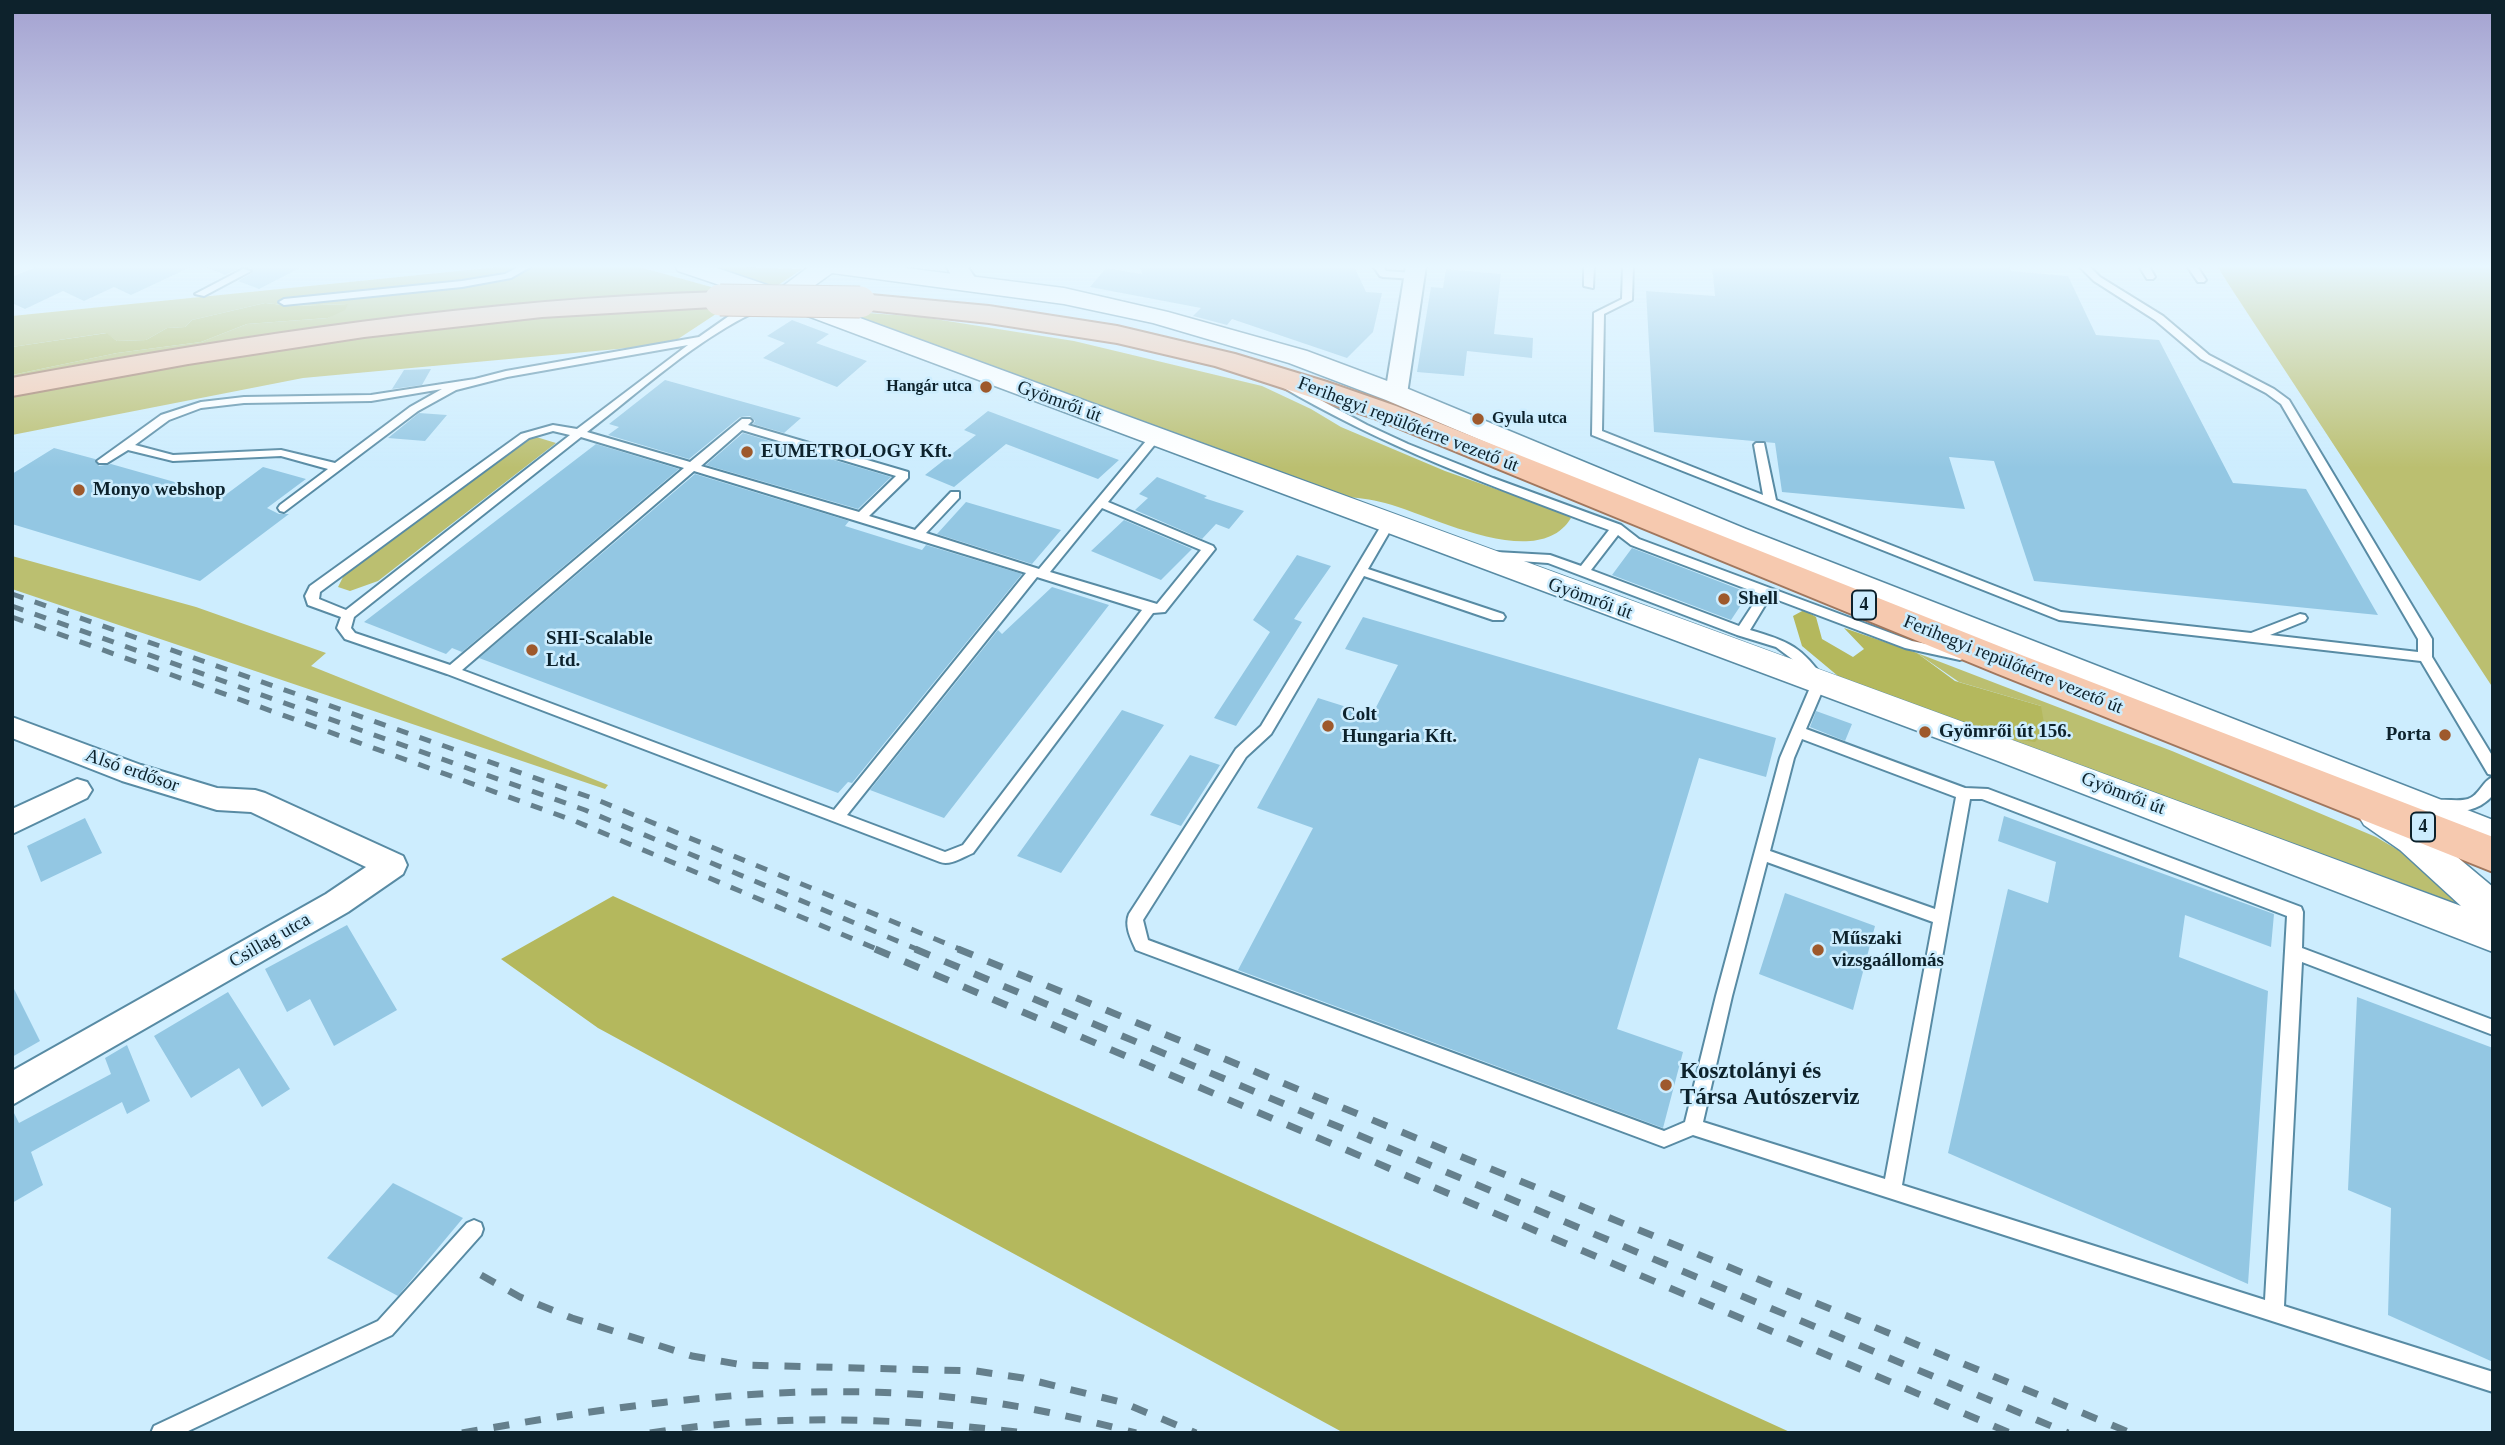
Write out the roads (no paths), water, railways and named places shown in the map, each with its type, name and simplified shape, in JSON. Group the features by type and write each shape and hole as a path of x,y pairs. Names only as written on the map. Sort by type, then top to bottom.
{"main road":[{"name":"Ferihegyi repülőtérre vezető út","path":"12,387 330,333"},
{"name":"Ferihegyi repülőtérre vezető út","path":"1100,333 1187,351 1265,372 1385,412 2011,665 2493,855"}],"street":[{"name":"Gyömrői út","path":"874,333 1466,554 1819,682 2493,935"},
{"path":"1219,333 1255,343 1396,394 1574,470 1884,595 2493,836"},
{"path":"1396,394 1405,333"},
{"name":"Alsó erdősor","path":"12,727 132,773 217,799 255,801"},
{"path":"12,822 76,790"},
{"path":"2354,799 2413,839 2493,911"},
{"name":"Csillag utca","path":"12,1088 337,903 393,865 255,801"}],"lane":[{"path":"713,333 579,433 348,615 344,628 350,636 452,671 945,858 968,849 1150,608"},
{"path":"1598,333 1596,433 2059,616 2426,657"},
{"path":"2177,333 2205,357 2270,390 2285,402 2425,639 2426,657 2493,770"},
{"path":"103,461 179,411 214,403 240,400 356,399 702,340"},
{"path":"1265,372 1363,429 1448,465 1617,528 1635,542 1910,645 2011,665"},
{"path":"284,508 414,409 452,388 472,381"},
{"path":"452,671 743,424 904,475 861,517"},
{"path":"348,615 313,602 311,596 315,589 525,436 553,428 579,433 861,517 1160,609 1209,549 1100,503"},
{"path":"837,816 1038,573 1155,438"},
{"path":"1760,445 1770,501"},
{"path":"125,446 173,458 281,453 336,467"},
{"path":"918,534 955,495"},
{"path":"1388,524 1266,730 1241,753 1135,919 1136,931 1142,945 1664,1139 1693,1127 2493,1382"},
{"path":"1584,571 1617,528"},
{"path":"1716,544 1884,595"},
{"path":"1466,554 1550,559 1584,571 1742,632 1781,644 1797,656 1819,682 1787,758 1693,1127"},
{"path":"1362,571 1498,617"},
{"path":"1742,632 1768,591"},
{"path":"2251,638 2300,618"},
{"path":"1797,732 1964,794 1983,793 2295,912 2274,1310"},
{"path":"2412,804 2473,804 2482,800 2493,782"},
{"path":"1892,1190 1964,794"},
{"path":"1762,854 1941,918"},
{"path":"2294,952 2493,1028"},
{"path":"161,1433 385,1328 474,1229"}],"railway":[{"path":"12,594 595,799 962,950"},
{"path":"12,606 585,810 919,950"},
{"path":"12,617 575,821 879,950"},
{"path":"875,949 2010,1433"},
{"path":"915,949 2068,1433"},
{"path":"958,949 2131,1433"},
{"path":"481,1275 520,1297 572,1318 692,1356 743,1365 976,1371 1023,1378 1121,1402 1196,1433"},
{"path":"462,1433 589,1412 717,1397 846,1392 975,1400 1056,1414 1136,1433"},
{"path":"650,1433 744,1422 790,1420 884,1421 1025,1433"}],"place":[{"name":"Hangár utca","path":"986,387"},
{"name":"Gyula utca","path":"1478,419"},
{"name":"EUMETROLOGY Kft.","path":"747,452"},
{"name":"Monyo webshop","path":"79,490"},
{"name":"Shell","path":"1724,599"},
{"name":"SHI-Scalable Ltd.","path":"532,650"},
{"name":"Colt Hungaria Kft.","path":"1328,726"},
{"name":"Gyömrői út 156.","path":"1925,732"},
{"name":"Porta","path":"2445,735"},
{"name":"Műszaki vizsgaállomás","path":"1818,950"},
{"name":"Kosztolányi és Társa Autószerviz","path":"1666,1085"}]}
